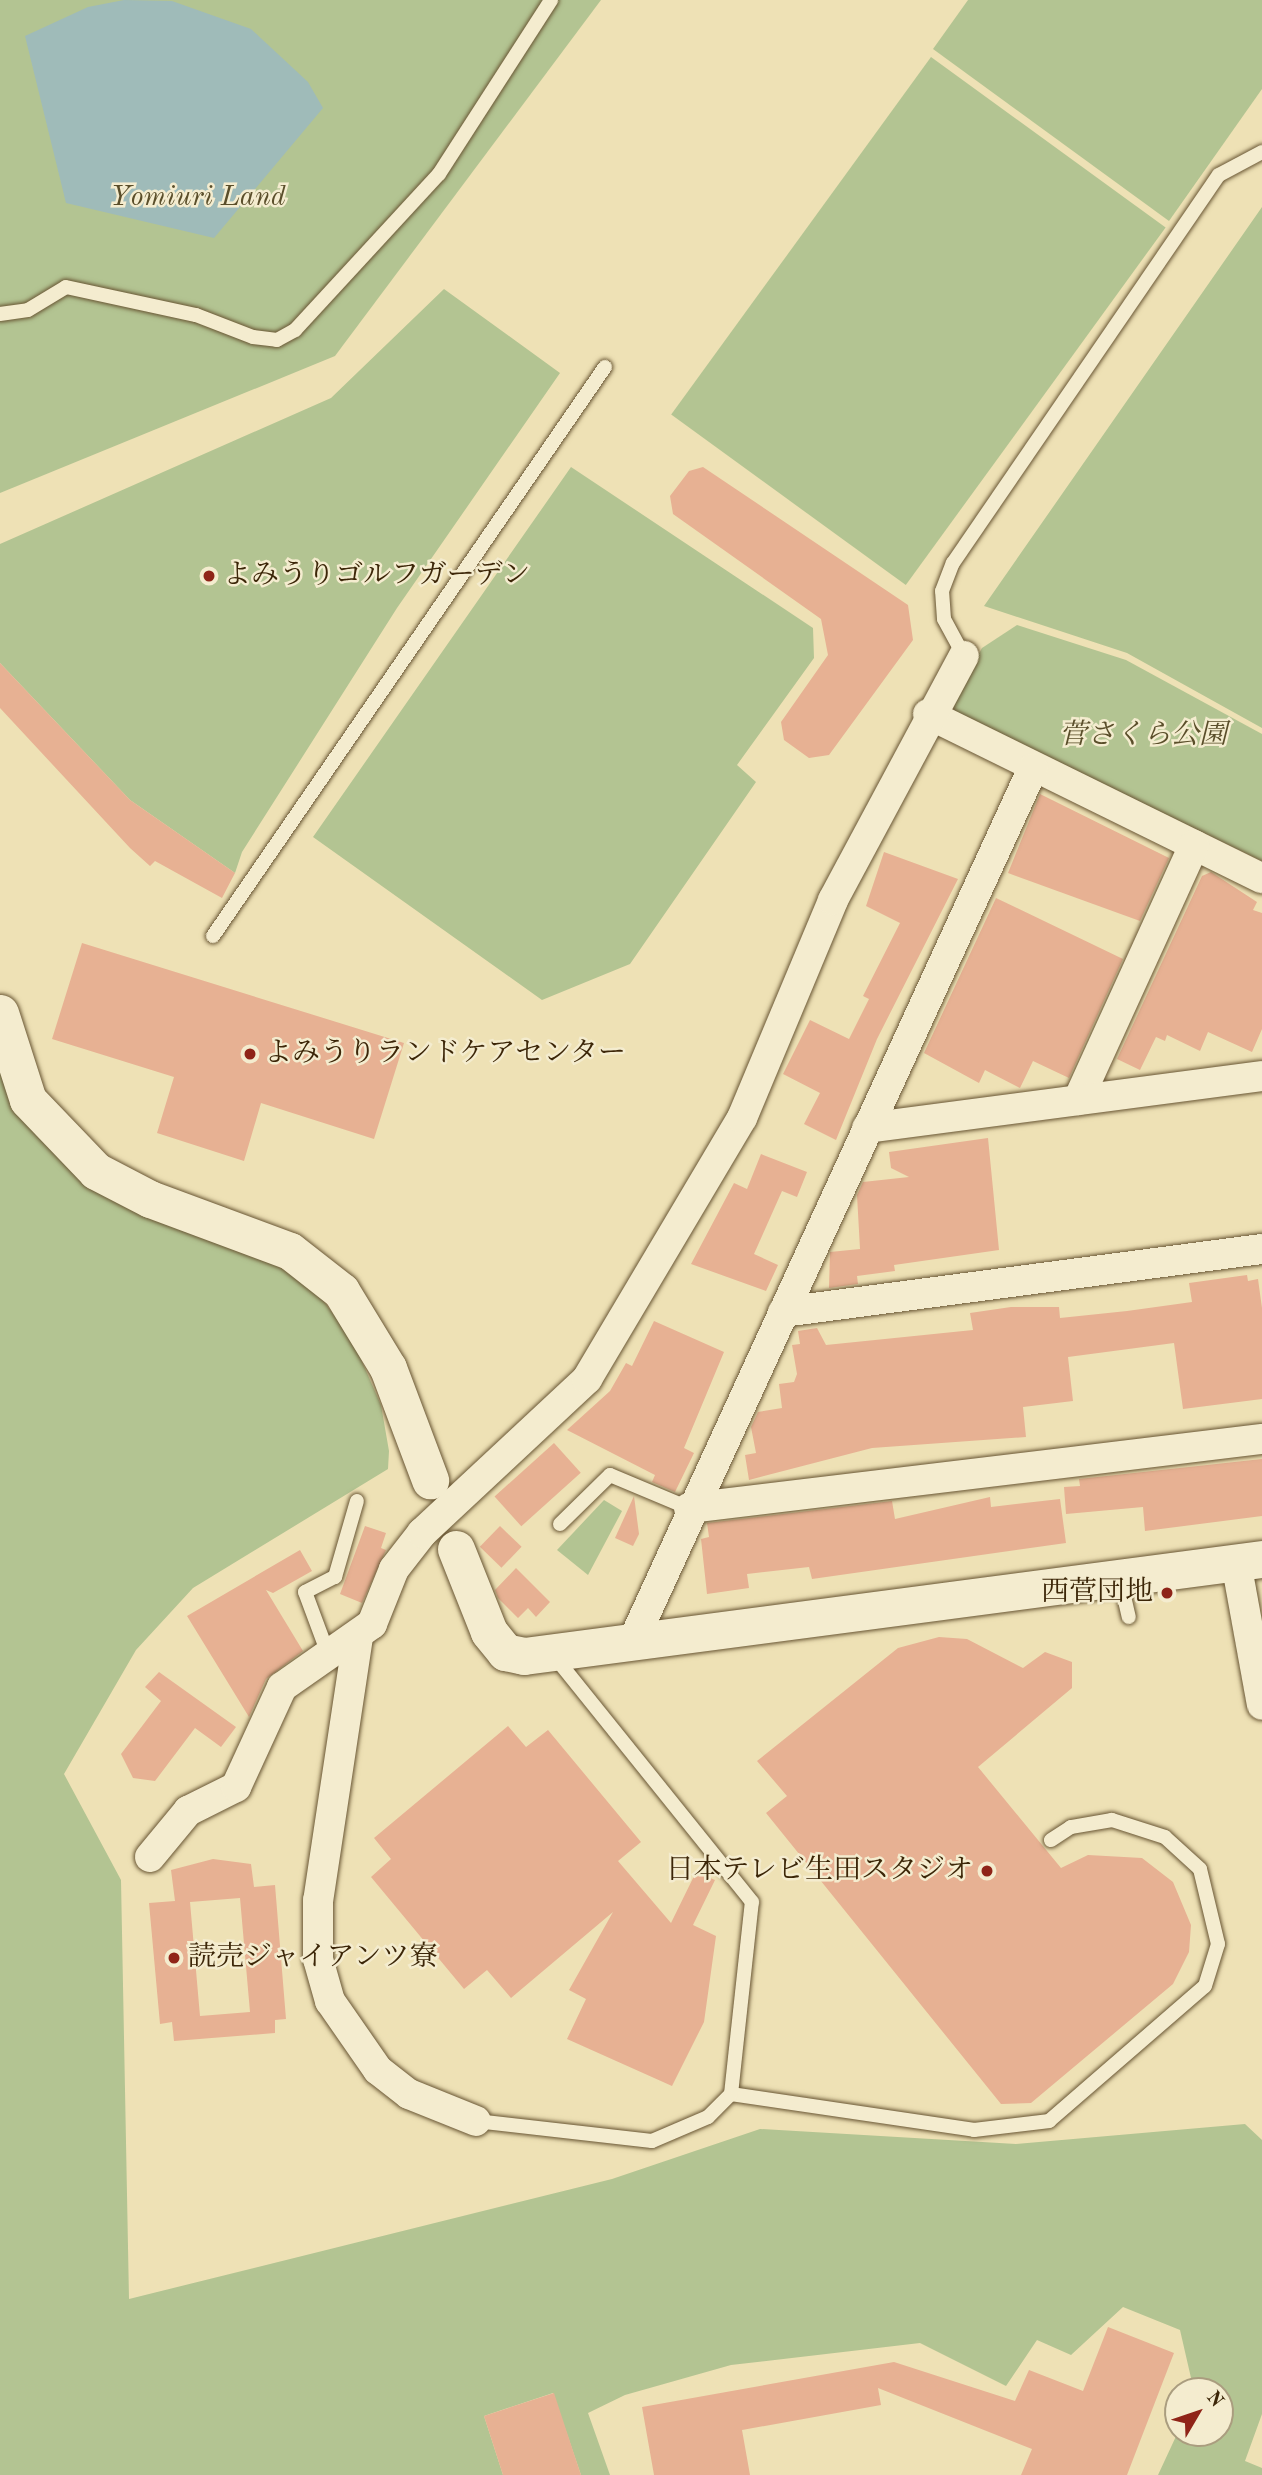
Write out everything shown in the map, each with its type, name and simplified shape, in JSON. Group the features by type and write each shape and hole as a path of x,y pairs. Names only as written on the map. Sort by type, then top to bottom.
{"street":[{"path":"150,1857 188,1811 236,1787 282,1687 327,1651 358,1637 372,1624 394,1569 422,1533 587,1379 742,1118 833,900 928,714 964,656"},
{"path":"928,714 1262,878"},
{"path":"633,1641 690,1508 1034,768"},
{"path":"1078,1100 1194,845"},
{"path":"0,1013 28,1100 96,1171 150,1199 290,1251 341,1291 388,1368 430,1480"},
{"path":"867,1128 1262,1076"},
{"path":"783,1312 1262,1249"},
{"path":"690,1508 1262,1439"},
{"path":"456,1549 489,1632 505,1652 554,1655 633,1641 1249,1561 1262,1705"},
{"path":"358,1637 318,1900 318,1959 330,2001 378,2070 409,2094 476,2121"}],"lane":[{"path":"0,314 28,310 66,287 195,315 253,337 277,340 295,330 439,174 551,0"},
{"path":"964,656 944,619 942,591 953,563 1219,175 1262,152"},
{"path":"213,936 605,367"},
{"path":"560,1524 610,1475 690,1508"},
{"path":"327,1651 305,1592 335,1577 357,1501"},
{"path":"1120,1579 1129,1617"},
{"path":"476,2121 652,2141 708,2117 731,2094 752,1902 554,1655"},
{"path":"731,2094 974,2130 1049,2121 1205,1986 1218,1944 1200,1869 1165,1837 1112,1820 1071,1827 1051,1840"}],"green space":[{"name":"Yomiuri Land","path":"0,0 601,0 335,356 0,493"},
{"path":"968,0 1262,0 1262,89 1169,221 933,49"},
{"path":"931,57 1166,227 906,585 671,415"},
{"path":"1262,207 1262,728 1127,653 984,606"},
{"name":"よみうりゴルフガーデン","path":"444,289 560,373 397,608 242,852 235,873 130,800 0,663 0,544 331,398"},
{"path":"571,467 813,628 814,658 737,765 756,782 630,964 542,1000 313,837"},
{"name":"菅さくら公園","path":"1017,625 1126,660 1262,734 1262,861 956,714 952,704 982,648"},
{"path":"0,1072 19,1110 314,1288 353,1341 381,1405 389,1451 388,1469 193,1588 136,1650 64,1774 121,1880 129,2299 612,2179 760,2129 1016,2144 1245,2124 1262,2140 1262,2414 1245,2461 1262,2468 1262,2475 1158,2475 1171,2447 1234,2447 1234,2377 1191,2377 1180,2330 1123,2307 1071,2355 1037,2340 1006,2386 920,2343 731,2365 625,2395 588,2413 610,2475 581,2475 553,2393 484,2416 503,2475 0,2475"},
{"path":"604,1500 622,1511 588,1575 557,1550"}],"water":[{"path":"124,0 172,1 251,29 308,82 323,108 214,238 66,203 25,36 88,7"}],"building":[{"path":"703,467 908,605 913,640 829,755 809,758 784,740 781,722 828,655 821,619 673,514 670,496 689,471"},
{"path":"0,663 130,800 235,873 222,898 155,861 150,866 130,848 0,708"},
{"path":"1040,794 1169,858 1140,921 1008,873"},
{"path":"884,852 958,879 877,1039 836,1140 804,1124 820,1093 783,1074 810,1020 849,1039 869,999 863,996 900,923 866,906"},
{"path":"1211,872 1257,902 1253,910 1262,913 1262,1029 1252,1052 1208,1032 1200,1051 1167,1035 1165,1041 1156,1037 1140,1070 1117,1059 1202,876"},
{"path":"996,898 1123,959 1069,1078 1033,1061 1020,1088 985,1070 979,1083 924,1053"},
{"name":"よみうりランドケアセンター","path":"82,943 404,1043 374,1139 261,1103 244,1161 157,1133 174,1077 52,1039"},
{"path":"988,1138 999,1250 894,1265 895,1271 857,1276 858,1284 829,1288 830,1252 860,1249 857,1195 863,1182 909,1177 891,1168 889,1152"},
{"path":"761,1154 807,1172 797,1197 782,1191 754,1254 778,1265 766,1291 691,1264 734,1183 747,1189"},
{"path":"1247,1275 1248,1281 1258,1279 1262,1308 1262,1399 1183,1409 1174,1343 1068,1357 1073,1401 1023,1407 1026,1437 872,1448 749,1480 745,1455 756,1453 751,1427 758,1412 782,1408 779,1384 794,1382 797,1374 792,1345 800,1344 798,1331 817,1328 826,1345 973,1330 970,1313 1011,1307 1059,1307 1060,1318 1127,1311 1192,1302 1189,1283"},
{"path":"654,1321 724,1352 684,1448 694,1453 675,1492 652,1482 655,1475 567,1430 610,1391 626,1363 632,1366"},
{"path":"554,1443 581,1473 521,1526 495,1497"},
{"path":"1262,1459 1262,1516 1145,1531 1143,1507 1066,1514 1064,1487 1080,1486 1079,1479"},
{"path":"634,1496 639,1534 633,1546 615,1538"},
{"path":"990,1497 991,1507 1060,1499 1066,1543 812,1579 809,1567 747,1574 749,1588 707,1594 701,1539 709,1537 707,1523 892,1501 895,1519"},
{"path":"365,1526 386,1533 381,1548 386,1550 362,1603 340,1594"},
{"path":"500,1526 522,1547 501,1568 480,1547"},
{"path":"300,1550 312,1571 273,1593 266,1590 303,1651 266,1679 249,1717 187,1616"},
{"path":"516,1568 550,1602 536,1617 528,1608 518,1618 498,1598 495,1590"},
{"name":"日本テレビ生田スタジオ","path":"939,1637 967,1639 1023,1668 1045,1652 1072,1662 1072,1688 978,1767 1061,1868 1088,1855 1142,1858 1173,1882 1191,1925 1189,1952 1173,1984 1031,2103 1001,2104 766,1813 787,1796 757,1761 898,1648"},
{"path":"159,1672 236,1727 221,1747 195,1728 155,1781 133,1778 121,1754 161,1701 145,1687"},
{"path":"508,1726 526,1747 548,1730 641,1842 618,1861 671,1923 696,1872 715,1880 693,1925 716,1936 704,2022 672,2086 567,2039 586,1999 569,1990 613,1912 511,1998 487,1970 464,1989 371,1877 391,1859 374,1838"},
{"name":"読売ジャイアンツ寮","path":"213,1859 251,1864 254,1887 275,1885 286,2019 275,2020 275,2033 174,2041 172,2022 160,2024 149,1903 175,1901 171,1870","holes":["240,1898 250,2012 200,2016 190,1902"]},
{"path":"1108,2327 1174,2353 1127,2475 1021,2475 1032,2449 878,2388 881,2405 742,2430 750,2475 654,2475 642,2407 894,2362 1015,2401 1029,2370 1083,2391"},
{"path":"554,2393 581,2475 503,2475 484,2416"}],"place":[{"name":"よみうりゴルフガーデン","path":"209,576"},
{"name":"よみうりランドケアセンター","path":"250,1054"},
{"name":"西菅団地","path":"1167,1593"},
{"name":"日本テレビ生田スタジオ","path":"987,1871"},
{"name":"読売ジャイアンツ寮","path":"174,1958"}]}
